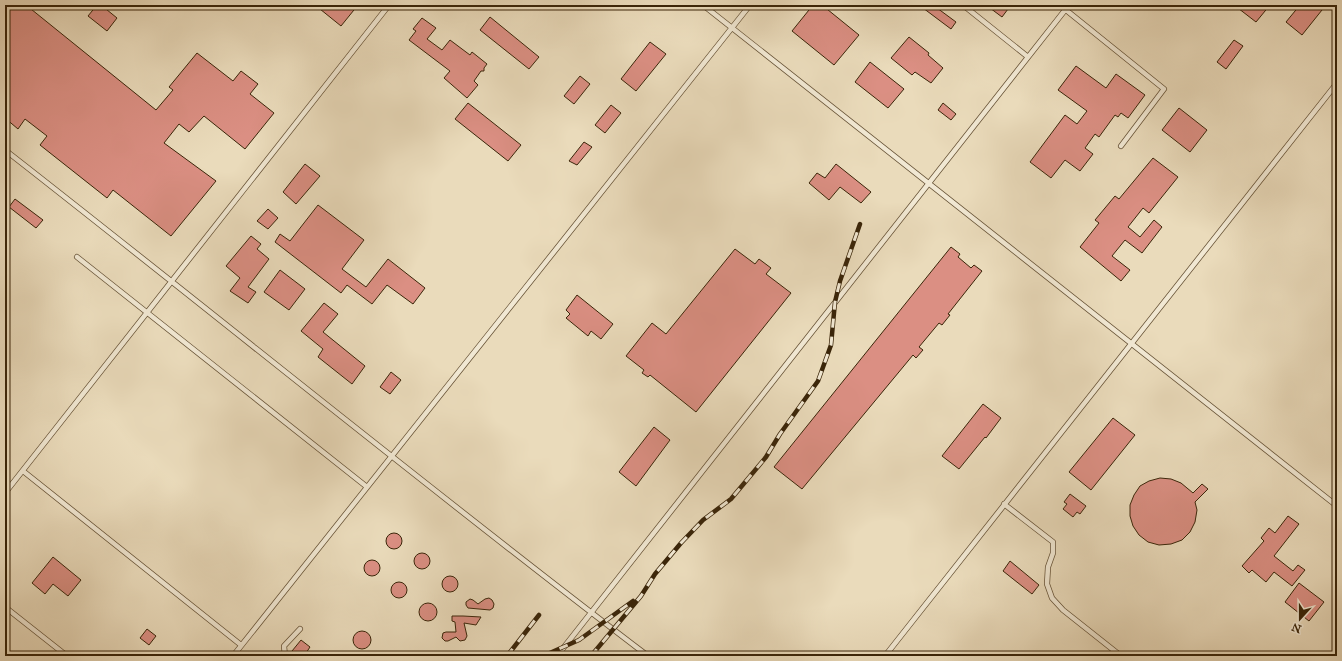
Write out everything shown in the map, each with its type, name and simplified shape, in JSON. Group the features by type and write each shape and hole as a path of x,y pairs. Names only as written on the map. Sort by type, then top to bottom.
{"lane":[{"path":"5,493 389,5"},
{"path":"703,5 1337,506"},
{"path":"233,656 750,5"},
{"path":"963,5 1028,57"},
{"path":"557,656 1069,5"},
{"path":"1066,10 1164,89 1120,146"},
{"path":"885,656 1337,82"},
{"path":"5,150 172,280 391,456 648,656"},
{"path":"77,257 367,487"},
{"path":"23,471 241,645"},
{"path":"1004,504 1053,542 1053,554 1048,567 1047,584 1052,598 1063,610 1121,656"},
{"path":"5,607 67,656"},
{"path":"285,656 284,646 300,629"},
{"path":"1332,656 1337,650"}],"building":[{"path":"5,5 26,5 156,110 173,90 169,87 197,53 233,81 241,71 258,84 250,94 274,113 245,149 204,116 189,132 179,124 164,143 216,181 171,236 113,190 107,198 40,145 47,136 25,119 18,129 5,118"},
{"path":"97,5 101,5 117,18 107,31 88,16"},
{"path":"315,5 358,5 341,26"},
{"path":"813,5 822,5 859,35 834,65 792,31"},
{"path":"919,5 933,5 956,22 951,29"},
{"path":"986,5 1011,5 1002,17"},
{"path":"1234,5 1270,5 1256,22"},
{"path":"1300,5 1326,5 1302,35 1286,22"},
{"path":"490,17 539,57 529,69 480,30"},
{"path":"422,18 436,28 427,39 442,50 450,40 470,55 472,52 487,64 484,71 481,71 474,81 478,85 467,98 444,78 450,71 409,40 416,31 413,29"},
{"path":"909,37 929,53 928,55 943,68 931,83 915,72 912,75 891,58"},
{"path":"1234,40 1243,46 1226,69 1217,62"},
{"path":"650,42 666,54 636,91 621,79"},
{"path":"870,62 904,89 888,108 855,82"},
{"path":"1076,66 1106,88 1116,74 1145,95 1128,118 1121,113 1118,117 1115,115 1099,137 1095,134 1085,148 1093,154 1080,171 1065,160 1051,178 1030,162 1065,115 1077,124 1087,111 1058,90"},
{"path":"580,76 590,84 574,104 564,96"},
{"path":"468,103 521,145 508,161 455,119"},
{"path":"943,103 956,114 951,120 938,110"},
{"path":"611,105 621,113 605,133 595,125"},
{"path":"1179,108 1207,130 1190,152 1162,130"},
{"path":"584,142 592,147 577,165 569,161"},
{"path":"1153,158 1178,177 1149,213 1143,208 1128,227 1140,237 1154,220 1162,227 1142,253 1125,240 1112,256 1130,270 1121,281 1080,247 1099,223 1095,220 1115,196 1119,199"},
{"path":"305,164 320,176 296,204 283,192"},
{"path":"836,164 871,192 861,203 840,187 829,200 809,183 817,173 825,178"},
{"path":"15,199 43,220 36,228 9,207"},
{"path":"318,205 364,240 342,269 366,287 388,259 425,288 413,304 387,285 372,304 347,285 341,293 275,242 280,234 290,241"},
{"path":"268,209 278,218 268,229 257,221"},
{"path":"251,236 261,244 257,249 269,259 248,287 256,292 248,303 230,291 240,278 226,266"},
{"path":"951,247 960,254 958,257 971,268 974,265 982,271 948,314 950,315 942,325 939,323 919,347 923,350 916,358 913,355 802,489 774,467"},
{"path":"735,249 755,264 759,259 771,268 766,274 791,293 696,412 650,375 648,377 642,373 644,370 626,356 652,323 666,334"},
{"path":"280,270 305,289 289,310 264,292"},
{"path":"577,295 613,324 601,339 591,331 588,336 566,318 570,314 566,310"},
{"path":"324,303 338,314 323,332 365,366 352,384 318,357 323,349 301,331"},
{"path":"391,372 401,380 390,394 380,387"},
{"path":"983,404 1001,418 959,469 942,456"},
{"path":"1113,418 1135,435 1091,490 1069,472"},
{"path":"654,427 670,440 636,486 619,472"},
{"path":"1160,478 1171,479 1181,483 1193,493 1202,484 1208,489 1195,502 1197,510 1195,522 1190,532 1182,540 1171,544 1159,545 1148,542 1139,535 1133,526 1130,516 1130,505 1140,486 1149,481"},
{"path":"1070,494 1086,506 1080,514 1077,512 1073,517 1063,509 1067,504 1064,502"},
{"path":"1288,516 1299,524 1274,556 1293,571 1298,565 1305,570 1292,586 1274,572 1266,582 1252,570 1249,573 1242,566 1264,541 1261,538 1269,528 1275,533"},
{"path":"394,533 401,538 402,541 397,548 394,549 387,544 386,541 391,534"},
{"path":"422,553 429,558 430,561 425,568 422,569 415,564 414,561 419,554"},
{"path":"53,557 81,580 68,596 53,584 45,594 32,583"},
{"path":"372,560 379,565 380,568 375,575 372,576 365,571 364,568 369,561"},
{"path":"1010,561 1039,585 1032,594 1003,571"},
{"path":"450,576 457,581 458,584 453,591 450,592 443,587 442,584 447,577"},
{"path":"399,582 406,587 407,590 402,597 399,598 392,593 391,590 396,583"},
{"path":"1299,583 1324,602 1309,621 1285,602"},
{"path":"489,598 494,604 493,608 490,610 468,608 466,605 466,602 470,599 478,604"},
{"path":"428,603 434,606 437,612 434,618 428,621 422,618 419,612 422,606"},
{"path":"452,616 481,617 476,625 464,623 467,636 465,640 460,641 456,637 445,641 442,638 443,633 456,632 455,622 452,621"},
{"path":"147,629 156,636 149,645 140,638"},
{"path":"362,631 368,634 371,640 368,646 362,649 356,646 353,640 356,634"},
{"path":"301,640 310,647 304,656 297,656 292,651"}],"railway":[{"path":"591,656 641,596 655,574 681,543 703,520 731,499 766,457 780,434 818,381 831,345 835,302 840,281 860,224"},
{"path":"543,656 579,640 633,601"},
{"path":"507,656 539,615"}]}
